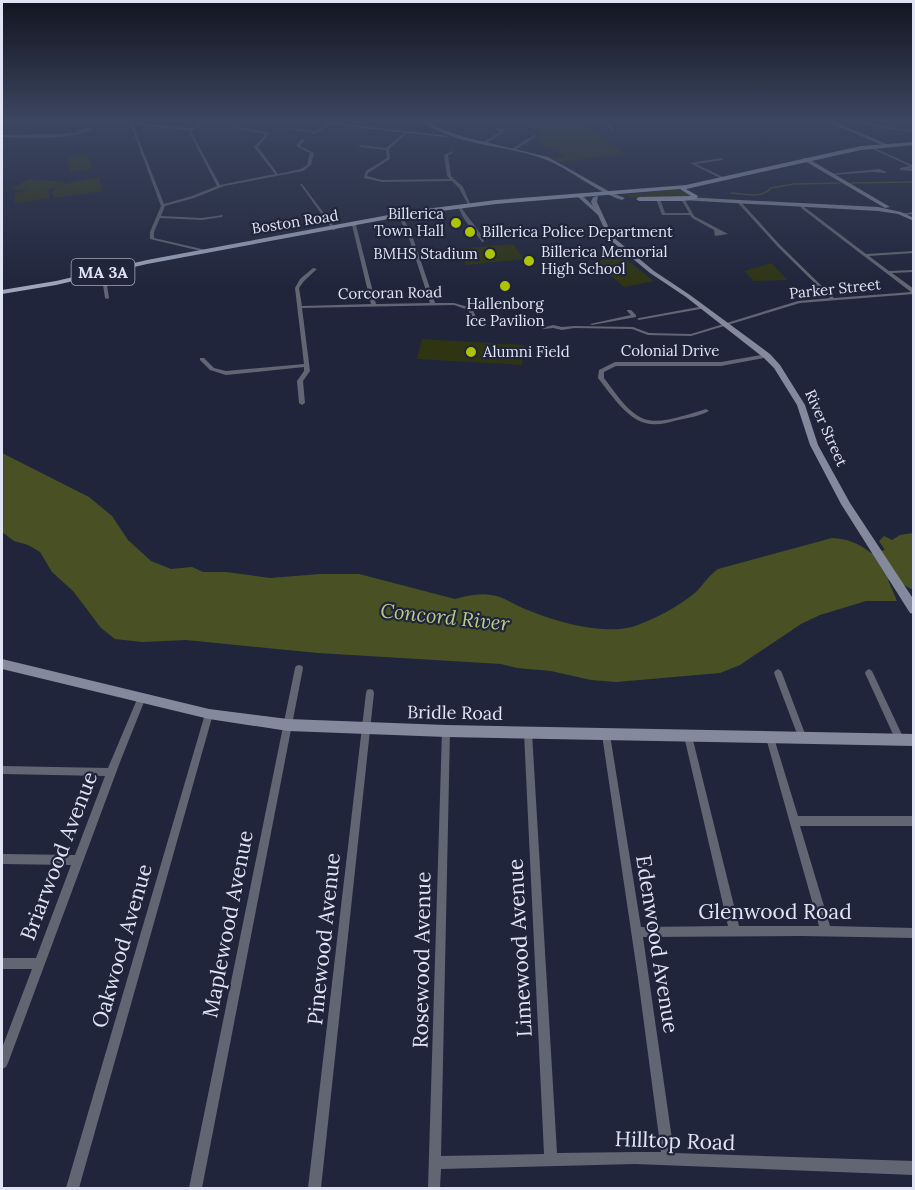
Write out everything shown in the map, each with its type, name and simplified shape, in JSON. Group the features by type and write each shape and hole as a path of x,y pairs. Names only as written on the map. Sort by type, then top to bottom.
{"main road":[{"path":"577,176 610,194"},
{"name":"MA 3A","path":"580,197 622,196 738,176"},
{"path":"834,176 892,211"},
{"path":"680,187 696,197 684,200"},
{"path":"690,193 739,202"},
{"name":"MA 3A","path":"580,197 610,194 684,200"},
{"name":"Boston Road","path":"2,292 400,215 459,206 580,197"},
{"name":"River Street","path":"580,197 601,216"},
{"name":"River Street","path":"596,197 594,202 611,238 652,272 767,356 785,379 801,405 818,454 875,549 912,604"},
{"path":"684,200 892,211 914,220"},
{"name":"Bridle Road","path":"2,664 209,714 288,725 606,735 914,740"}],"street":[{"path":"152,176 163,205 152,235 154,240 205,251"},
{"path":"213,176 219,186"},
{"path":"163,205 193,197 219,186 274,176"},
{"path":"366,176 377,181 452,180"},
{"path":"449,176 461,187 471,205"},
{"path":"717,176 724,179"},
{"path":"301,185 333,229"},
{"path":"658,199 663,214 690,214"},
{"path":"684,200 690,214 700,222 716,229"},
{"path":"739,202 780,247 833,299"},
{"path":"459,206 461,213 470,220 483,241"},
{"path":"802,207 914,293"},
{"path":"902,214 914,213"},
{"path":"400,215 411,238 433,305"},
{"path":"159,217 202,219 222,216"},
{"path":"354,225 374,306"},
{"path":"865,255 914,252"},
{"path":"303,403 300,381 307,370 307,364 298,285 315,269"},
{"path":"888,272 914,271"},
{"path":"103,272 107,298"},
{"name":"Parker Street","path":"603,325 633,328 648,334 691,334 800,302 914,293"},
{"name":"Corcoran Road","path":"300,307 461,305 470,309 474,317"},
{"path":"639,319 704,308"},
{"path":"544,328 554,326 562,329 603,325 634,316 629,311"},
{"path":"628,318 633,328"},
{"name":"Colonial Drive","path":"706,411 668,422 641,421 629,413 601,378 601,371 615,363 721,364 767,356"},
{"path":"202,359 212,369 226,373 307,364"},
{"name":"Maplewood Avenue","path":"195,1188 299,668"},
{"path":"869,673 900,740"},
{"path":"778,674 802,739"},
{"name":"Pinewood Avenue","path":"315,1188 370,693"},
{"name":"Briarwood Avenue","path":"2,1063 111,772 142,697"},
{"name":"Oakwood Avenue","path":"72,1188 209,714"},
{"name":"Rosewood Avenue","path":"434,1188 446,731"},
{"name":"Limewood Avenue","path":"528,733 551,1160"},
{"name":"Edenwood Avenue","path":"606,735 669,1160"},
{"path":"688,736 735,931"},
{"path":"770,738 826,931"},
{"path":"2,770 111,772"},
{"path":"794,821 914,821"},
{"path":"2,859 78,860"},
{"name":"Glenwood Road","path":"636,933 735,931 914,933"},
{"path":"2,963 39,964"},
{"name":"Hilltop Road","path":"436,1163 669,1160 914,1168"}],"shaded area":[{"path":"99,177 103,191 54,198 52,192 58,186 46,191 50,198 15,203 15,193 29,191 12,189 28,179 64,182 63,184"},
{"path":"679,189 693,195 722,200 623,195"},
{"name":"BMHS Stadium","path":"513,244 524,259 466,265 457,249"},
{"path":"619,256 654,281 624,287 595,262"},
{"path":"772,263 787,280 754,281 744,271"},
{"name":"Alumni Field","path":"422,339 524,345 522,365 417,359"}],"water":[{"name":"Concord River","path":"2,453 89,497 112,516 128,540 151,561 171,569 192,567 203,572 226,572 270,578 359,574 455,599 486,594 504,599 537,614 577,626 619,629 640,624 674,607 696,592 718,569 832,538 853,542 871,553 885,550 879,541 884,536 892,540 900,535 913,533 913,590 902,584 900,579 888,580 897,601 866,601 820,615 801,624 740,665 720,673 616,682 591,680 551,671 501,664 318,653 186,640 142,642 115,639 101,628 73,591 52,572 40,552 14,541 2,532"}],"waterway":[{"path":"851,183 914,182"},
{"path":"731,193 758,195 771,188 794,184 840,183"}],"place":[{"name":"Billerica Town Hall","path":"456,223"},
{"name":"Billerica Police Department","path":"470,232"},
{"name":"BMHS Stadium","path":"490,254"},
{"name":"Billerica Memorial High School","path":"529,261"},
{"name":"Hallenborg Ice Pavilion","path":"505,286"},
{"name":"Alumni Field","path":"471,352"}]}
